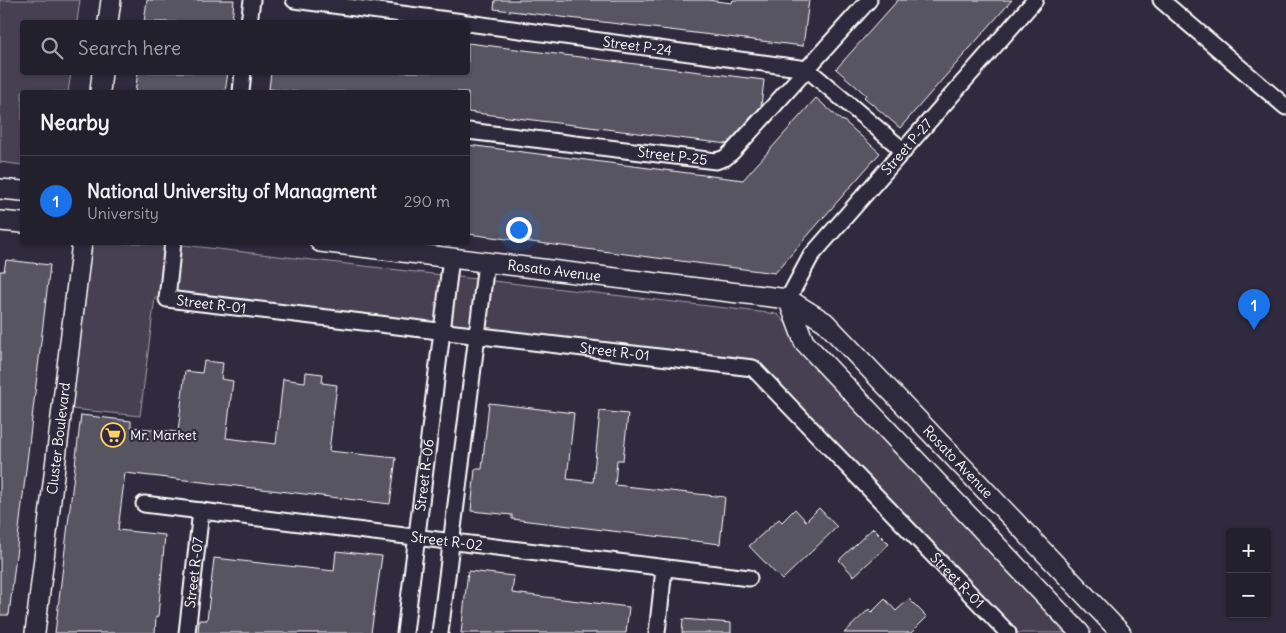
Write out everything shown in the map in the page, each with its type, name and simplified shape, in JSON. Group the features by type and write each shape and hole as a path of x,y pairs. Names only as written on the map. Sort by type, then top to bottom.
{"street":[{"path":"108,20 111,0"},
{"path":"249,20 252,0"},
{"path":"294,0 447,20"},
{"name":"Street P-25","path":"470,131 716,161 726,158 869,0"},
{"name":"Street P-27","path":"788,299 812,256 1035,0"},
{"path":"1161,0 1286,107"},
{"name":"Street P-24","path":"470,23 807,69"},
{"path":"807,69 904,151"},
{"path":"100,90 102,75"},
{"path":"241,90 243,75"},
{"path":"0,188 20,191"},
{"path":"0,220 20,223"},
{"name":"Cluster Boulevard","path":"35,633 82,245"},
{"name":"Street R-01","path":"173,245 167,299 753,368 1008,633"},
{"name":"Rosato Avenue","path":"345,245 788,299 825,322 1121,633"},
{"name":"Street R-06","path":"405,633 451,258"},
{"path":"440,633 486,263"},
{"name":"Rosato Avenue","path":"788,299 804,342 1080,633"},
{"name":"Street R-02","path":"144,504 749,578"},
{"name":"Street R-07","path":"187,633 201,511"},
{"path":"657,633 664,569"}],"shaded area":[{"path":"0,0 80,0 77,20 20,20 20,75 71,75 68,90 20,90 20,165 0,162"},
{"path":"82,245 183,245 777,314 1080,633 1008,633 753,368 155,297 140,416 62,408"}],"building":[{"path":"147,0 234,0 232,20 144,20"},
{"path":"495,0 707,0 732,3 733,0 809,0 803,46 494,9"},
{"path":"898,0 1012,0 900,128 864,97 866,95 836,69"},
{"path":"470,43 764,80 761,106 727,144 470,112 470,90 269,89 271,75 470,75"},
{"path":"138,75 228,75 225,90 135,90"},
{"path":"816,98 880,153 775,273 470,234 470,145 743,180"},
{"path":"6,260 50,265 9,615 0,615 0,271 4,271"},
{"path":"204,361 223,363 221,379 233,381 226,438 276,444 283,379 305,382 306,372 323,374 322,383 337,385 329,451 396,458 390,504 125,473 118,530 165,535 155,633 55,633 81,415 131,421 131,427 178,432 185,371 202,373"},
{"path":"489,403 574,413 567,479 593,482 600,411 628,414 623,460 617,460 615,485 725,497 720,544 512,519 512,515 471,511 475,469 482,469"},
{"path":"819,508 837,527 782,580 749,546 779,519 782,522 795,509 806,521"},
{"path":"873,528 889,544 854,576 839,560"},
{"path":"336,551 382,556 371,633 198,633 199,620 207,620 214,558 334,571"},
{"path":"468,571 514,576 512,593 629,607 626,633 461,633"},
{"path":"885,599 896,611 909,599 927,617 911,633 844,633 869,609 872,612"},
{"path":"683,619 731,623 731,633 682,633"}],"place":[{"name":"National University of Managment","path":"1254,330"},
{"name":"Mr. Market","path":"113,435"}]}
